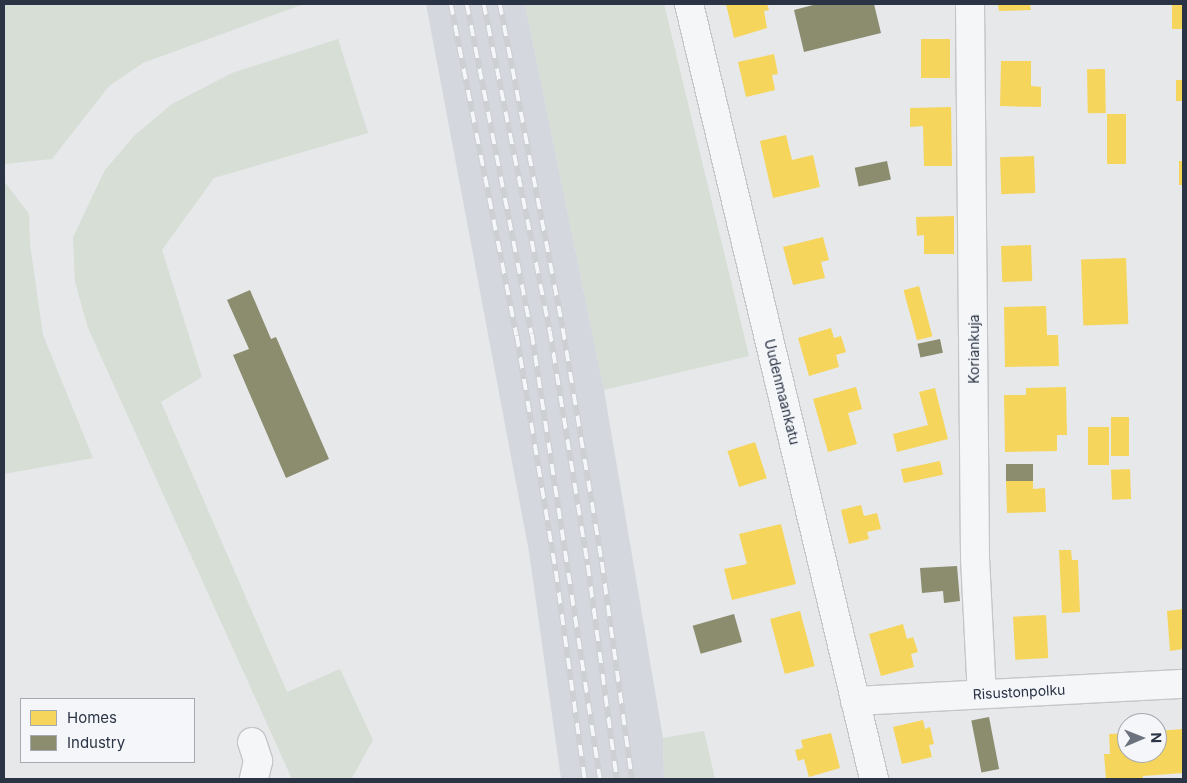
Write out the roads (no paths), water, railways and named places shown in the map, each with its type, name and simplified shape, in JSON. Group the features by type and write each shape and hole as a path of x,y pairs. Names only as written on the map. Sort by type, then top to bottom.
{"street":[{"name":"Uudenmaankatu","path":"689,4 874,779"},
{"name":"Koriankuja","path":"970,4 975,558 982,694"},
{"name":"Risustonpolku","path":"855,701 1183,684"},
{"path":"252,742 258,761 254,779"}],"railway":[{"path":"451,4 517,336 556,571 585,779"},
{"path":"467,4 532,334 600,779"},
{"path":"484,4 550,331 588,565 617,779"},
{"path":"500,4 563,329 602,562 632,779"}]}
